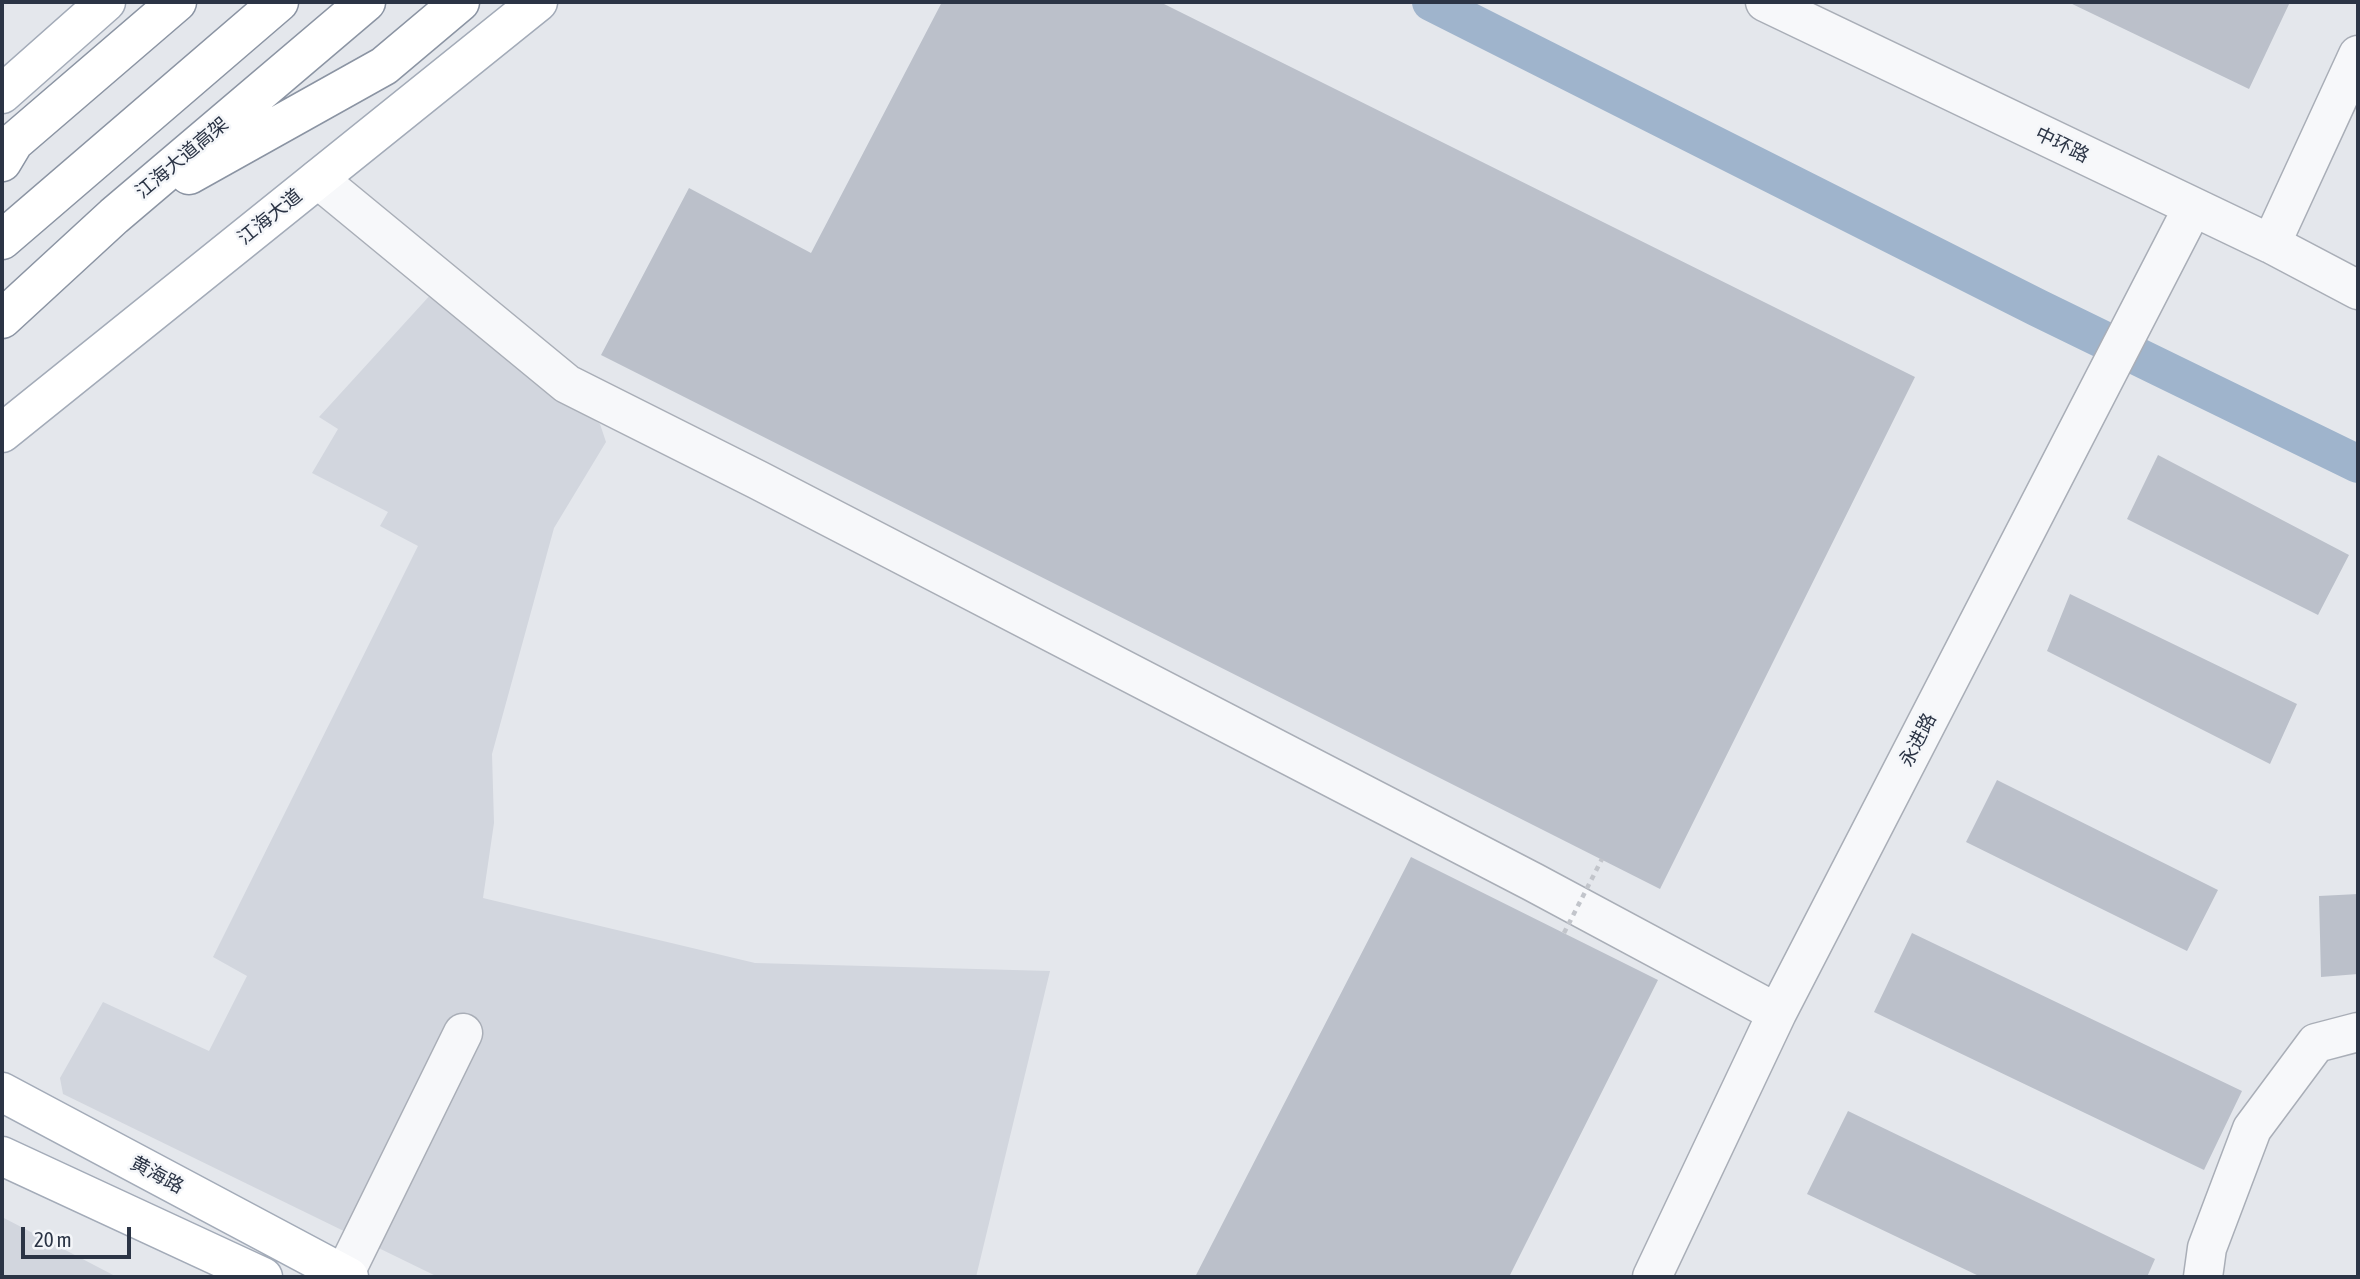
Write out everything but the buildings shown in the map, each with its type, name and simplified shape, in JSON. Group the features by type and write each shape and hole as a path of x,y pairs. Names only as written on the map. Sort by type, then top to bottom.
{"main road":[{"path":"2,94 106,2"},
{"path":"2,162 14,142 177,2"},
{"path":"2,240 279,2"},
{"name":"江海大道高架","path":"2,319 114,216 366,2"},
{"path":"114,216 384,66 460,2"},
{"name":"江海大道","path":"2,433 538,2"},
{"name":"黄海路","path":"2,1092 345,1276"},
{"path":"3,1160 263,1277"}],"street":[{"name":"中环路","path":"1765,2 2271,244 2358,290"},
{"path":"2271,244 2358,55"},
{"path":"318,179 567,384 1497,863 1777,1013"},
{"name":"永进路","path":"1652,1277 1777,1013 2193,207"},
{"path":"2203,1277 2207,1248 2252,1129 2316,1043 2358,1032"},
{"path":"345,1276 463,1033"}],"path":[{"path":"1564,933 1602,859"}],"shaded area":[{"path":"433,292 550,390 600,424 606,442 554,528 492,754 494,823 483,898 755,963 1050,971 976,1277 438,1277 63,1094 60,1078 103,1002 209,1051 247,976 213,957 418,546 380,526 388,512 312,473 338,429 319,417"},
{"path":"2,1217 117,1277 2,1277"}],"waterway":[{"path":"1431,2 2038,308 2358,464"}]}
